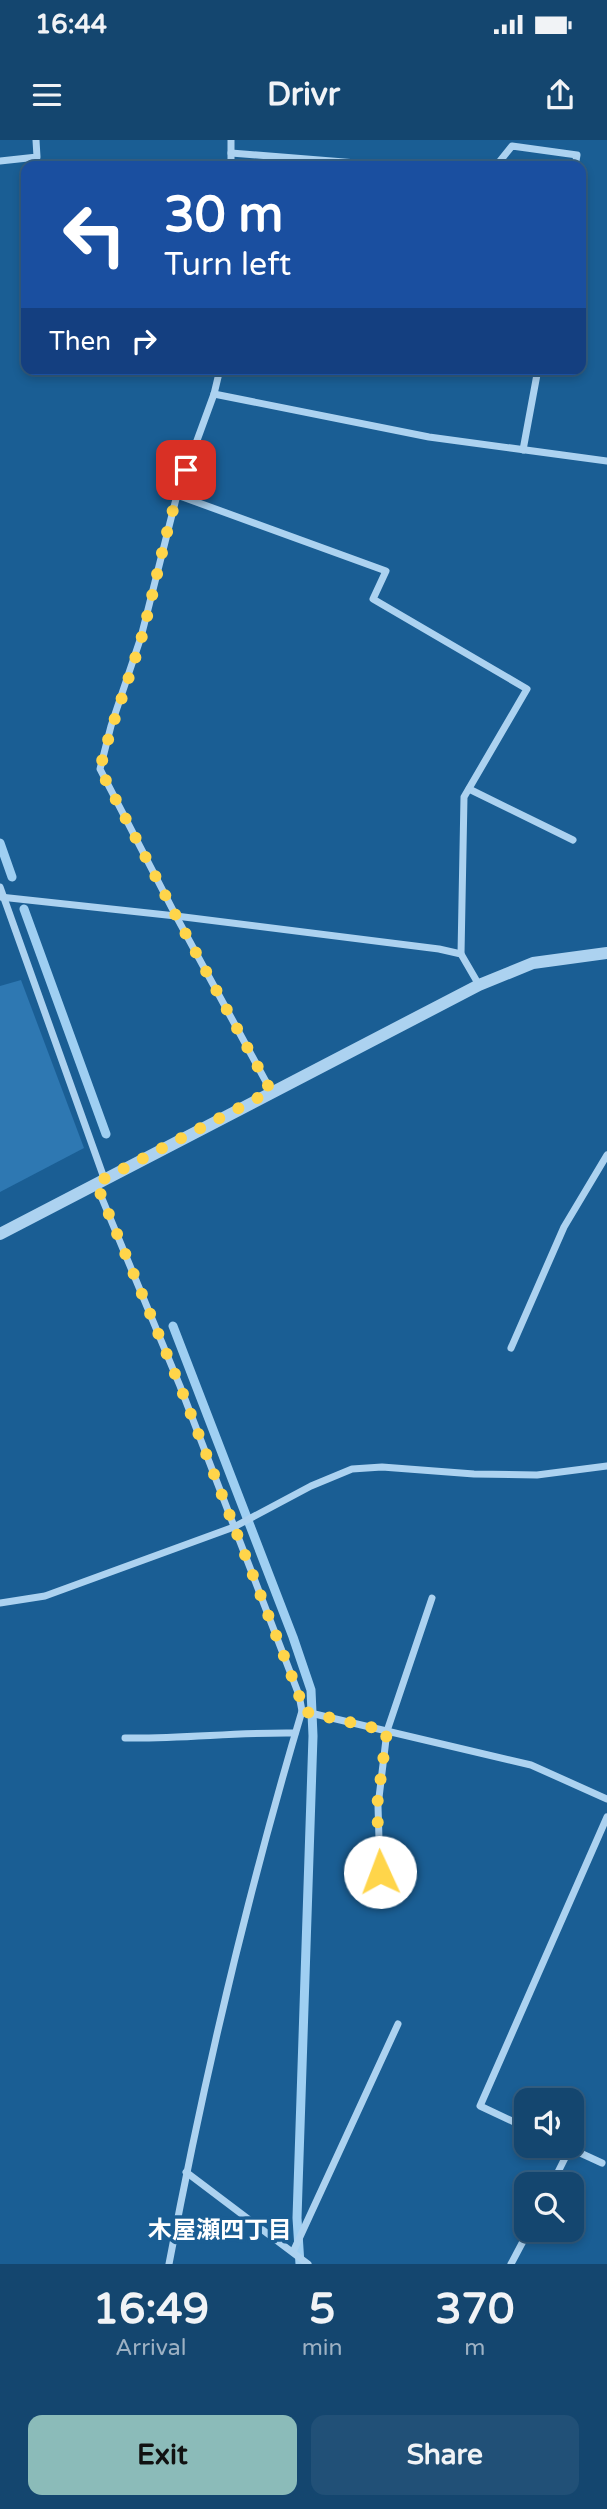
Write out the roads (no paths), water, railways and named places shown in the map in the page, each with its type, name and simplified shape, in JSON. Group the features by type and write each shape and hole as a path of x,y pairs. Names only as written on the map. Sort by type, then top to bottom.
{"street":[{"path":"0,161 37,157 36,140"},
{"path":"231,140 231,161"},
{"path":"500,161 512,146 577,155 576,161"},
{"path":"231,153 331,161"},
{"path":"219,375 177,495 141,637 111,726 100,769 271,1091"},
{"path":"523,450 537,375"},
{"path":"214,394 429,437 607,461"},
{"path":"177,495 386,571 373,599 527,689 464,797 461,954 479,985"},
{"path":"469,789 573,840"},
{"path":"0,887 100,1181 237,1525 304,1711 295,1733 263,1844 186,2172 169,2264"},
{"path":"2,897 411,945 461,954"},
{"path":"0,1234 479,985 533,963 607,953"},
{"path":"511,1348 564,1227 607,1155"},
{"path":"0,1603 44,1596 237,1525 311,1486 352,1469 382,1467 474,1474 537,1475 607,1466"},
{"path":"380,1872 377,1806 387,1731 432,1598"},
{"path":"304,1711 531,1765 607,1799"},
{"path":"125,1738 170,1739 242,1732 295,1733"},
{"path":"514,2122 480,2106 607,1817"},
{"path":"290,2251 306,2224 397,2024"},
{"path":"584,2155 601,2163"},
{"path":"186,2172 308,2264"},
{"path":"511,2264 523,2242"}],"waterway":[{"path":"0,843 12,877"},
{"path":"24,909 106,1134"},
{"path":"173,1326 311,1690 313,1736 297,2218 300,2264"}],"district":[{"name":"木屋瀬四丁目","path":"220,2230"}]}
